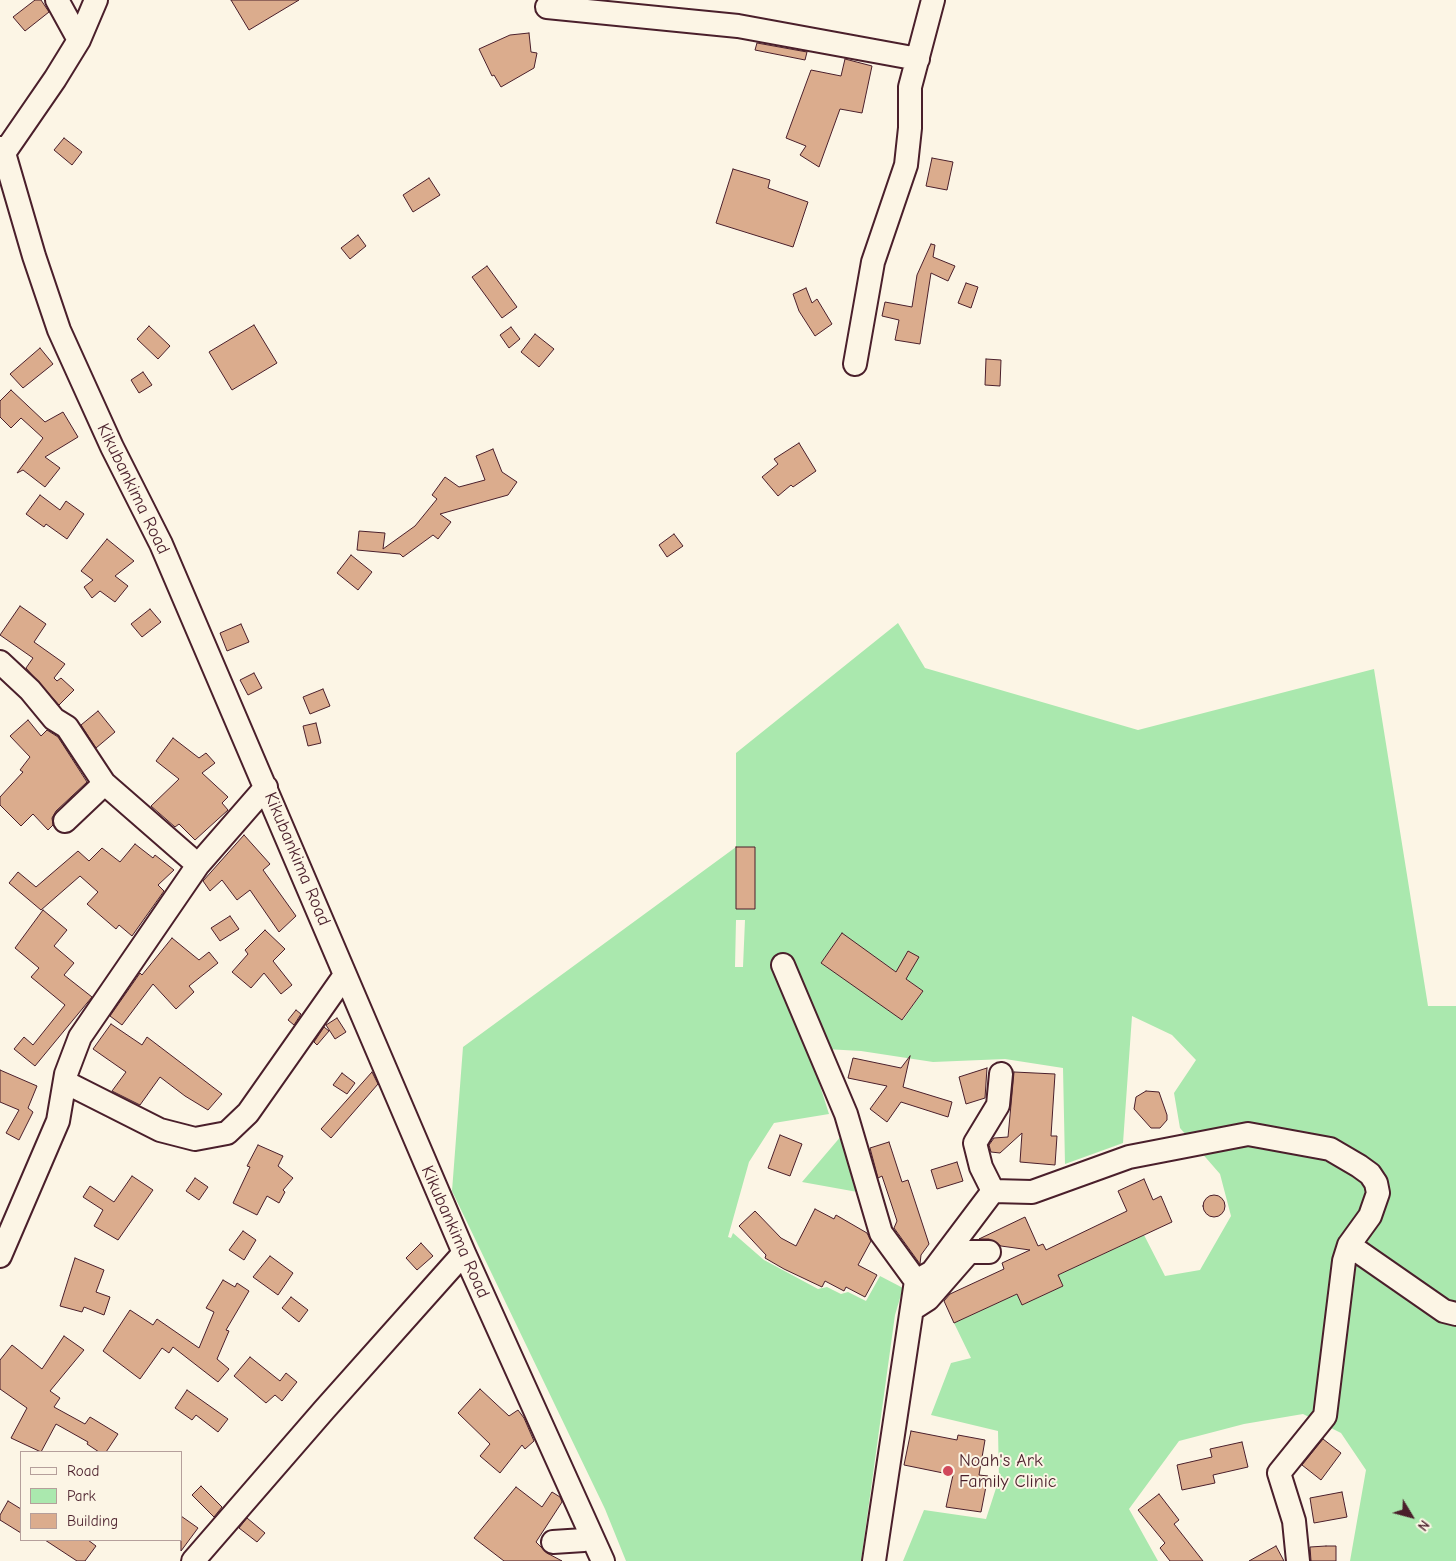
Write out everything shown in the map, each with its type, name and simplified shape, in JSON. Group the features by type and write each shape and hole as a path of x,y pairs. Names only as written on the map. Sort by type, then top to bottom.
{"street":[{"path":"57,0 79,40"},
{"path":"2,151 55,79 79,40 96,0"},
{"path":"855,364 873,262 906,164 910,128 910,87 934,0"},
{"path":"547,8 738,26 918,59"},
{"name":"Kikubankima Road","path":"2,151 34,256 60,330 112,447 161,544 464,1253 602,1561"},
{"path":"0,662 30,690 54,720 67,727 104,784 198,865"},
{"path":"64,821 104,784"},
{"path":"0,1256 58,1121 65,1082 80,1037 198,865 266,787"},
{"path":"783,965 846,1114 881,1233 916,1281 914,1308 874,1561"},
{"path":"65,1082 160,1130 195,1139 226,1133 248,1113 345,975"},
{"path":"992,1191 981,1167 975,1143 998,1105 1001,1074"},
{"path":"992,1191 1032,1192 1129,1157 1248,1134 1330,1150 1370,1174 1377,1188 1375,1204 1370,1216 1349,1245 1344,1261 1325,1416 1279,1473 1294,1522 1298,1561"},
{"path":"916,1281 932,1272 992,1191"},
{"path":"1349,1245 1444,1311 1456,1314"},
{"path":"914,1308 928,1299 969,1252 989,1252"},
{"path":"193,1561 464,1253"},
{"path":"553,1542 584,1540 591,1536"}],"green space":[{"path":"898,623 925,668 1138,730 1374,669 1428,1006 1456,1006 1456,1561 1350,1561 1366,1470 1341,1433 1303,1414 1244,1424 1179,1441 1129,1509 1158,1561 903,1561 924,1510 986,1519 999,1479 998,1431 931,1415 951,1363 971,1358 954,1323 1017,1294 1022,1305 1063,1286 1058,1275 1144,1235 1165,1276 1200,1270 1231,1216 1220,1174 1180,1128 1174,1093 1196,1060 1172,1035 1132,1016 1123,1143 1065,1164 1063,1068 1005,1059 933,1062 861,1051 808,1048 829,1114 774,1123 749,1162 728,1237 731,1238 733,1233 764,1260 818,1289 827,1287 841,1294 848,1292 866,1301 880,1276 903,1288 895,1315 861,1561 626,1561 605,1509 452,1191 463,1047 736,847 736,753","holes":["736,847 755,847 755,909 736,909","736,920 745,920 743,967 735,967","842,934 923,991 903,1020 821,963"]},
{"path":"842,1135 863,1193 802,1182"}],"building":[{"path":"35,0 41,0 49,12 25,31 13,17"},
{"path":"231,0 299,0 249,30"},
{"path":"529,33 531,52 537,53 534,68 501,87 494,75 492,76 479,49 510,35"},
{"path":"757,43 807,52 805,60 755,50"},
{"path":"845,59 872,66 862,113 840,109 819,167 800,155 806,146 786,138 811,70 841,76"},
{"path":"64,138 82,152 72,165 54,150"},
{"path":"932,158 953,162 947,190 926,186"},
{"path":"733,169 770,180 768,188 808,202 793,247 716,223"},
{"path":"429,178 440,195 413,212 403,195"},
{"path":"358,235 366,246 350,259 341,248"},
{"path":"931,244 935,245 933,257 955,266 948,281 931,273 920,344 895,340 899,320 882,316 885,302 912,307 917,275"},
{"path":"487,266 517,307 502,318 472,277"},
{"path":"966,283 978,287 971,308 958,303"},
{"path":"806,288 812,303 817,299 832,324 815,336 799,311 793,294"},
{"path":"254,325 277,363 232,390 209,352"},
{"path":"149,326 170,346 158,359 137,339"},
{"path":"511,327 520,339 509,348 500,335"},
{"path":"535,334 554,349 539,367 521,352"},
{"path":"40,348 53,364 23,388 10,374"},
{"path":"986,359 1001,360 1000,386 985,385"},
{"path":"143,372 152,385 139,393 131,380"},
{"path":"11,390 45,422 63,412 78,437 45,457 60,468 45,487 23,470 17,473 43,438 21,418 11,428 0,417 0,401"},
{"path":"799,443 816,471 793,487 791,485 778,496 762,477 778,464 774,459"},
{"path":"493,449 502,472 517,482 508,495 440,514 451,522 438,539 433,535 403,557 400,554 357,550 359,531 385,533 383,549 415,526 437,499 432,495 445,477 459,487 485,480 476,456"},
{"path":"40,495 60,510 66,501 84,514 67,539 46,524 44,527 26,514"},
{"path":"674,534 683,546 667,557 659,545"},
{"path":"107,539 134,561 115,576 128,586 115,602 100,591 92,598 84,587 93,580 81,571"},
{"path":"351,555 372,572 358,590 337,573"},
{"path":"20,606 46,624 34,642 65,664 54,678 57,681 61,678 74,690 59,705 26,668 33,658 0,635"},
{"path":"150,609 161,622 142,637 131,624"},
{"path":"241,624 249,642 227,651 220,633"},
{"path":"254,673 262,688 248,695 240,680"},
{"path":"323,689 330,706 310,714 303,697"},
{"path":"98,711 115,732 96,748 81,725"},
{"path":"28,720 41,736 47,730 58,737 87,782 56,811 52,818 53,825 48,830 33,814 21,826 0,805 0,797 23,772 20,770 30,757 10,736"},
{"path":"316,723 321,743 308,746 303,726"},
{"path":"173,738 199,758 206,753 215,763 202,773 228,797 222,803 228,810 195,840 179,824 175,827 151,806 179,779 156,761"},
{"path":"244,835 270,864 263,870 296,916 279,932 250,890 237,900 222,880 210,891 203,881"},
{"path":"135,844 153,858 155,855 174,870 158,885 164,891 132,936 119,925 116,929 87,904 98,892 80,876 41,910 9,883 18,872 36,887 78,851 89,861 102,848 120,862"},
{"path":"736,847 755,847 755,909 736,909"},
{"path":"43,910 67,930 54,946 74,963 64,975 92,997 35,1066 14,1049 24,1037 33,1045 65,1005 31,977 39,968 15,948"},
{"path":"230,916 239,929 220,941 211,928"},
{"path":"265,930 285,949 273,961 292,985 281,994 264,973 251,988 232,972 248,954 245,950"},
{"path":"842,933 896,972 908,951 919,957 906,979 923,991 902,1020 821,963"},
{"path":"172,938 199,960 209,952 218,963 189,986 194,992 176,1009 153,984 122,1025 110,1016 140,973 142,975"},
{"path":"296,1010 301,1014 294,1025 288,1020"},
{"path":"337,1018 346,1032 335,1039 326,1025"},
{"path":"111,1024 142,1045 147,1037 222,1094 208,1110 160,1077 140,1105 112,1091 126,1072 93,1049"},
{"path":"324,1027 329,1031 317,1045 314,1042"},
{"path":"910,1056 903,1087 952,1102 948,1117 901,1102 887,1122 870,1109 887,1086 848,1078 853,1058 901,1068"},
{"path":"987,1068 985,1098 966,1104 959,1077"},
{"path":"0,1070 37,1086 28,1108 33,1112 19,1140 6,1133 19,1110 0,1102"},
{"path":"372,1072 378,1084 331,1138 321,1129"},
{"path":"1014,1072 1055,1074 1051,1136 1057,1136 1055,1165 1020,1162 1022,1133 1000,1153 991,1152 989,1145 994,1138 1008,1137"},
{"path":"342,1073 355,1083 347,1094 333,1085"},
{"path":"1146,1091 1159,1092 1167,1115 1167,1120 1160,1128 1151,1128 1134,1109 1136,1097"},
{"path":"780,1135 802,1144 790,1176 768,1168"},
{"path":"889,1142 902,1182 908,1180 929,1244 921,1255 920,1264 894,1228 897,1221 882,1176 878,1178 870,1148"},
{"path":"258,1145 283,1156 278,1166 293,1178 283,1190 285,1192 279,1203 267,1196 257,1215 233,1203 250,1167 247,1166"},
{"path":"957,1162 963,1181 937,1189 931,1170"},
{"path":"132,1176 153,1190 118,1240 94,1226 103,1210 83,1197 90,1186 114,1202"},
{"path":"195,1178 208,1187 199,1200 186,1191"},
{"path":"1144,1179 1153,1200 1161,1196 1172,1222 1058,1275 1063,1286 1022,1305 1017,1294 954,1323 944,1301 950,1294 1004,1269 1002,1263 1030,1250 1001,1246 989,1239 979,1239 1025,1217 1038,1246 1043,1244 1046,1250 1127,1211 1118,1191"},
{"path":"1214,1195 1222,1198 1225,1206 1222,1214 1214,1217 1206,1214 1203,1206 1206,1198"},
{"path":"815,1209 834,1219 836,1215 867,1233 871,1241 858,1265 877,1275 865,1297 846,1287 844,1291 825,1281 822,1287 784,1269 765,1258 766,1255 739,1226 755,1211 781,1238 796,1246"},
{"path":"243,1231 256,1240 244,1260 229,1250"},
{"path":"421,1243 433,1256 417,1270 406,1258"},
{"path":"270,1256 293,1273 278,1295 253,1277"},
{"path":"75,1258 104,1270 96,1292 110,1297 104,1315 84,1307 82,1312 60,1306"},
{"path":"223,1280 235,1287 237,1283 249,1291 226,1330 229,1331 217,1359 229,1369 218,1382 173,1347 169,1353 162,1348 140,1379 103,1351 130,1310 153,1325 157,1319 199,1348 214,1312 206,1308"},
{"path":"291,1297 308,1310 299,1322 282,1308"},
{"path":"64,1336 84,1350 50,1391 60,1398 54,1407 85,1424 90,1417 118,1434 107,1451 98,1451 87,1444 88,1442 56,1424 42,1451 11,1438 27,1408 0,1389 0,1360 12,1345 42,1369"},
{"path":"250,1357 280,1381 286,1373 297,1382 282,1401 275,1395 266,1403 234,1376"},
{"path":"480,1389 509,1416 518,1410 524,1418 534,1441 525,1449 522,1445 500,1473 480,1456 490,1444 458,1413"},
{"path":"187,1390 228,1419 218,1432 196,1415 192,1420 175,1408"},
{"name":"Noah's Ark Family Clinic","path":"911,1431 957,1440 958,1435 985,1440 979,1475 988,1476 981,1512 946,1507 953,1475 904,1465"},
{"path":"1323,1439 1341,1453 1321,1480 1302,1465"},
{"path":"1242,1442 1248,1467 1213,1475 1215,1483 1182,1490 1177,1465 1212,1457 1210,1449"},
{"path":"201,1486 222,1507 214,1517 192,1495"},
{"path":"516,1487 542,1507 552,1492 560,1497 562,1502 536,1542 547,1553 562,1561 504,1561 474,1538"},
{"path":"1342,1492 1347,1517 1314,1523 1310,1498"},
{"path":"1159,1494 1179,1520 1174,1524 1203,1561 1170,1561 1160,1548 1165,1543 1138,1510"},
{"path":"8,1501 20,1508 20,1532 0,1520 0,1515"},
{"path":"182,1517 198,1528 181,1551 182,1541"},
{"path":"247,1518 265,1533 257,1542 239,1528"},
{"path":"47,1541 89,1541 96,1546 85,1561 77,1561"},
{"path":"1276,1546 1284,1561 1249,1561"},
{"path":"1336,1546 1336,1561 1311,1561 1310,1547"}],"place":[{"name":"Noah's Ark Family Clinic","path":"948,1471"}]}
